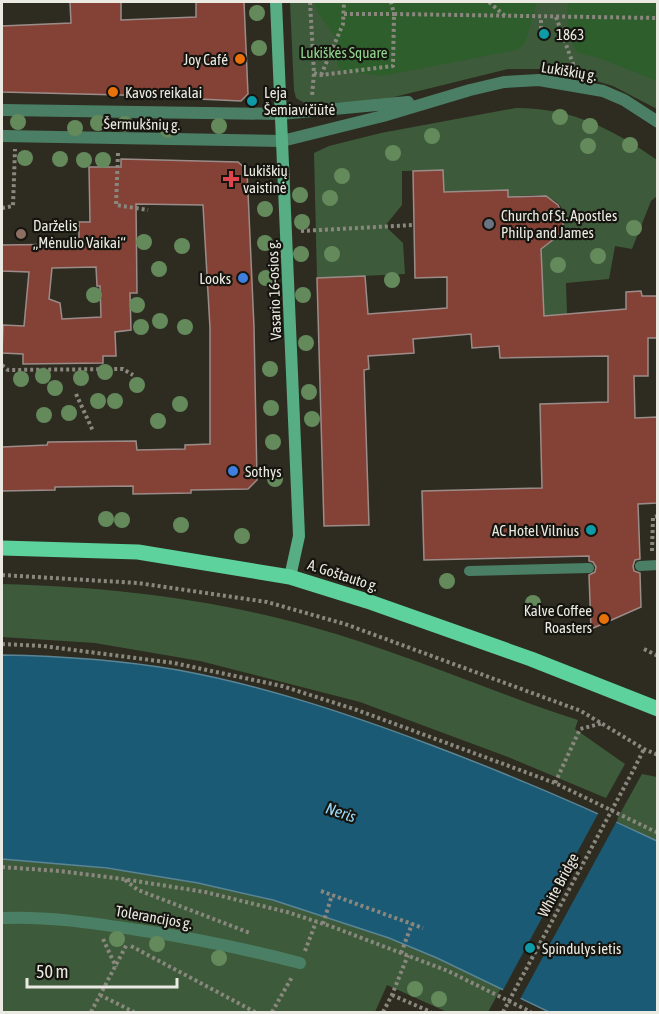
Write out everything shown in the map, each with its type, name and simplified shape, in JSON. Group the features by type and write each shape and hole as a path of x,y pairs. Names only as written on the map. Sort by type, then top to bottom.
{"main road":[{"name":"Vasario 16-osios g.","path":"276,2 299,536 290,577"},
{"name":"A. Goštauto g.","path":"2,548 138,552 290,577 367,601 531,659 657,709"}],"street":[{"name":"Lukiškių g.","path":"282,141 504,82 539,80 603,91 624,100 657,122"},
{"name":"Lukiškių g.","path":"281,114 434,100"},
{"name":"Šermukšnių g.","path":"2,110 281,114"},
{"name":"Šermukšnių g.","path":"2,136 282,141"},
{"name":"Tolerancijos g.","path":"2,918 53,918 95,922 301,956"}],"lane":[{"path":"469,571 589,568"}],"path":[{"path":"312,94 314,73 310,3 315,2"},
{"path":"321,75 344,24 344,2"},
{"path":"314,73 321,75 393,66 394,14 391,2"},
{"path":"489,2 505,16"},
{"path":"344,14 657,18"},
{"path":"541,17 541,35"},
{"path":"556,17 582,87"},
{"path":"2,208 13,206 15,137"},
{"path":"118,138 116,205 148,210"},
{"path":"286,232 414,225"},
{"path":"2,365 8,370 123,369 133,375"},
{"path":"76,394 93,431"},
{"path":"650,566 653,516 657,516"},
{"path":"2,575 138,583 267,602 345,624 426,652 581,711 644,749 657,753"},
{"path":"2,644 43,646 174,663 282,686 357,710 555,783 657,833"},
{"path":"644,649 657,656"},
{"path":"555,783 580,729 603,723"},
{"name":"White Bridge","path":"503,1012 644,749"},
{"path":"2,867 59,871 205,892 316,921 448,971 531,1012"},
{"path":"123,879 138,890 259,936"},
{"path":"321,891 423,928"},
{"path":"323,924 332,895"},
{"path":"272,1012 316,921"},
{"path":"95,922 116,967"},
{"path":"401,953 412,924"},
{"path":"91,1012 136,929"},
{"path":"128,944 255,1012"},
{"path":"383,1012 408,956"},
{"path":"100,995 134,1012"},
{"path":"392,995 431,1012"}],"green space":[{"name":"Lukiškės Square","path":"290,2 657,2 657,109 613,86 570,73 542,69 508,69 386,99 308,105 296,98 294,90"},
{"path":"315,2 537,2 525,43 517,50 382,76 342,71 337,63 338,52 335,36 319,14"},
{"path":"568,2 657,2 657,81 599,58 578,53 568,28"},
{"path":"516,108 556,112 591,122 657,160 657,196 651,201 632,249 615,246 609,279 566,283 567,314 544,316 541,246 556,237 561,230 564,215 561,207 556,201 543,196 508,197 508,190 444,192 443,170 402,171 402,205 385,226 403,243 405,274 317,278 314,153 329,146 381,133"},
{"path":"2,584 120,591 196,601 312,627 379,648 578,720 575,729 625,764 606,798 508,757 360,702 200,661 95,643 2,637"},
{"path":"642,774 657,777 657,841 616,821"},
{"path":"2,859 150,875 247,894 342,921 389,938 501,988 488,1012 447,1012 387,985 375,1012 2,1012"}],"water":[{"name":"Neris","path":"2,655 90,659 178,670 275,693 369,722 460,756 657,841 657,1012 549,1012 437,958 389,938 273,900 198,883 107,868 2,859"}],"pier":[{"path":"600,810 618,819 519,1001 502,992"}],"building":[{"path":"70,2 121,2 121,20 196,17 196,2 244,2 248,94 241,101 199,99 199,97 2,92 2,26 71,23"},
{"path":"121,159 238,162 247,170 254,327 257,480 248,489 133,494 133,486 55,487 55,490 2,491 2,447 47,445 48,442 136,441 137,450 185,449 185,445 210,444 210,328 203,205 136,204 137,293 130,293 131,330 115,332 116,356 103,356 103,363 23,364 23,354 2,353 3,325 24,326 29,272 2,271 2,245 79,244 79,222 90,222 89,167 121,167","holes":["96,267 97,286 100,286 101,317 62,319 60,303 49,299 52,268"]},
{"path":"443,170 444,192 508,190 508,197 546,196 558,205 563,217 563,228 558,236 541,249 544,316 626,309 626,292 641,291 642,296 657,296 657,338 648,338 648,376 634,376 635,418 657,417 657,503 638,504 640,559 635,560 633,566 634,571 640,573 641,607 591,629 589,575 595,572 596,567 593,562 589,561 589,556 424,560 422,491 542,488 540,404 608,402 608,356 500,358 499,346 472,348 471,334 413,339 414,353 368,356 369,369 364,370 369,525 324,526 317,278 365,276 368,314 447,308 447,277 415,278 413,171"}],"place":[{"name":"1863","path":"544,34"},
{"name":"Joy Café","path":"240,59"},
{"name":"Kavos reikalai","path":"113,92"},
{"name":"Leja Šemiavičiūtė","path":"252,101"},
{"name":"Lukiškių vaistinė","path":"231,179"},
{"name":"Church of St. Apostles Philip and James","path":"489,224"},
{"name":"Darželis „Mėnulio Vaikai“","path":"21,234"},
{"name":"Looks","path":"243,278"},
{"name":"Sothys","path":"233,471"},
{"name":"AC Hotel Vilnius","path":"591,530"},
{"name":"Kalve Coffee Roasters","path":"604,619"},
{"name":"Spindulys ietis","path":"530,948"}]}
